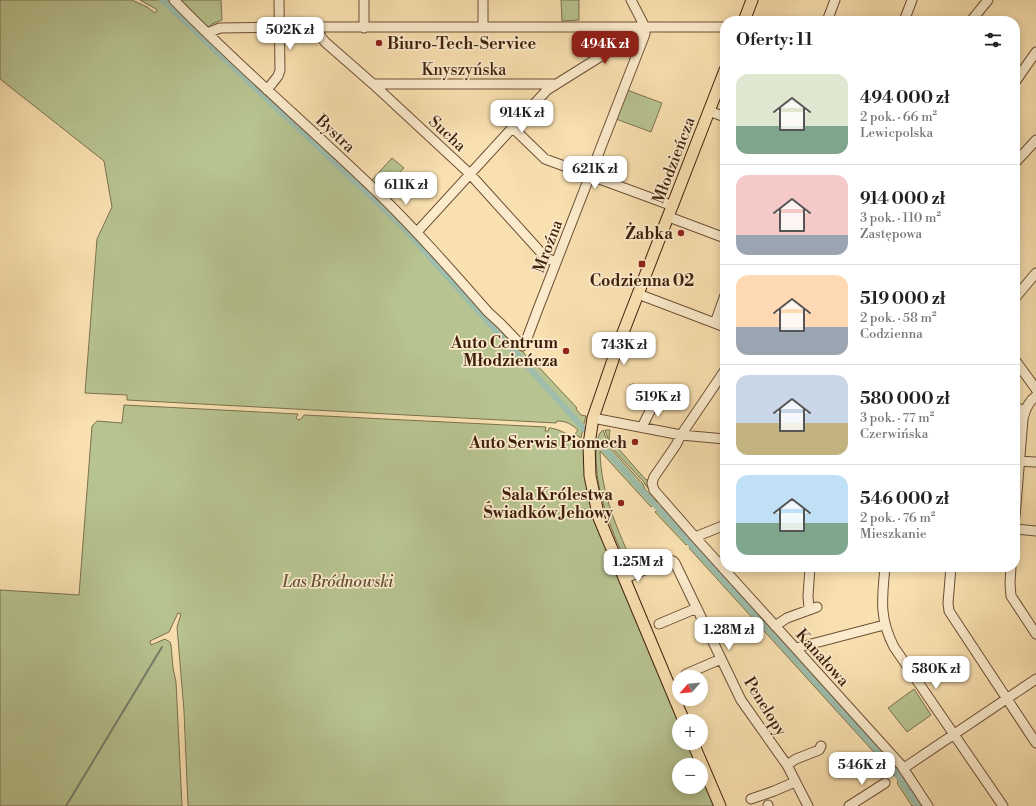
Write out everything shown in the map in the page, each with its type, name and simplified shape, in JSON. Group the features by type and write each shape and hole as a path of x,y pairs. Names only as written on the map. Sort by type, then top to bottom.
{"main road":[{"path":"747,16 752,0"},
{"name":"Młodzieńcza","path":"681,714 601,524 595,504 588,463 589,438 592,423 617,348 720,84"},
{"path":"696,750 720,806"}],"street":[{"name":"Bystra","path":"174,0 267,90 376,191 417,232 488,312 502,324 522,346"},
{"path":"267,90 278,76 280,70 279,0"},
{"path":"364,0 364,28"},
{"path":"483,0 483,26"},
{"path":"631,0 641,30"},
{"path":"829,16 835,0"},
{"path":"906,16 912,0"},
{"path":"975,16 988,0"},
{"path":"207,33 220,28 483,26 641,30 720,27"},
{"name":"Sucha","path":"318,28 318,34 324,42 373,84 470,174 546,258 556,262"},
{"path":"417,232 547,90 554,84 641,30"},
{"name":"Mroźna","path":"522,346 526,341 645,34 641,30"},
{"path":"1020,75 1036,52"},
{"name":"Knyszyńska","path":"373,84 554,84"},
{"path":"710,111 720,115"},
{"path":"512,128 545,159 673,206"},
{"path":"1020,158 1036,140"},
{"path":"669,217 720,236"},
{"path":"1020,292 1036,273"},
{"path":"638,294 720,325"},
{"path":"715,323 720,309"},
{"path":"1020,367 1036,389"},
{"path":"681,435 720,377"},
{"path":"633,388 669,404"},
{"path":"1020,442 1025,411 1032,399 1036,396"},
{"path":"642,428 656,399"},
{"path":"1020,409 1025,411"},
{"path":"592,423 720,439"},
{"name":"Kanałowa","path":"681,435 653,480 652,487 659,497 720,565"},
{"path":"1020,461 1036,462"},
{"path":"695,537 720,526"},
{"path":"1020,529 1036,531"},
{"name":"Penelopy","path":"624,579 670,560 677,565 721,659 748,712 787,766 808,806"},
{"name":"Kanałowa","path":"726,572 904,768 928,806"},
{"path":"775,626 787,618 813,608 808,596 810,572"},
{"path":"885,572 882,602 884,625 894,647 1004,806"},
{"path":"951,572 948,603 949,611 1036,743"},
{"path":"1011,572 1011,596 1036,634"},
{"path":"659,624 697,608"},
{"path":"796,648 884,625"},
{"path":"695,670 721,659"},
{"path":"904,768 1036,679"},
{"path":"787,766 796,759 819,750 821,746"},
{"path":"751,799 765,795 795,782"},
{"path":"849,806 885,783"}],"green space":[{"path":"0,0 132,0 147,7 155,13 157,11 156,9 140,0 161,0 399,224 583,429 581,438 575,434 578,430 568,423 560,421 557,421 556,423 127,400 127,395 85,393 97,239 112,207 104,161 0,79"},
{"path":"164,0 169,0 204,33 202,36"},
{"path":"179,0 221,0 222,20 212,24 206,29"},
{"path":"561,0 579,0 579,20 562,21"},
{"path":"207,36 386,203 399,219 398,220 205,39"},
{"path":"627,90 662,103 651,132 616,119"},
{"path":"392,158 404,168 382,191 371,181"},
{"path":"402,221 482,307 479,310 401,223"},
{"path":"484,315 502,334 506,331 513,339 509,343"},
{"path":"516,342 532,364 534,362 577,408 576,409 581,415 586,416 583,427 511,346"},
{"name":"Las Bródnowski","path":"124,405 298,414 296,418 298,420 304,415 546,427 545,431 548,431 549,428 559,430 570,436 579,444 584,452 586,475 672,702 672,706 676,714 672,714 672,750 693,750 696,758 672,758 672,794 708,794 708,787 716,806 188,806 184,711 177,627 181,614 178,613 169,632 150,641 151,645 165,639 170,642 171,645 176,682 182,806 0,806 0,590 79,595 92,426 97,421 122,423"},
{"path":"603,430 610,448 643,484 645,489 657,502 651,507 600,451 601,467 607,498 635,570 630,572 606,514 598,483 596,452 598,437"},
{"path":"605,430 610,430 609,438 646,480 649,479 652,494 643,481 611,447"},
{"path":"663,507 686,531 684,533 691,541 686,545 655,512"},
{"path":"694,544 701,551 702,549 720,569 720,572 723,572 894,761 892,762 901,772 894,776 689,548"},
{"path":"914,689 931,715 907,732 888,708"},
{"path":"903,776 926,806 912,806 897,783 897,780"}],"waterway":[{"path":"162,0 403,227 583,428 602,446 892,767 918,806"},
{"path":"66,806 162,647"}],"place":[{"name":"Biuro-Tech-Service","path":"379,43"},
{"name":"Żabka","path":"681,233"},
{"name":"Codzienna 02","path":"642,264"},
{"name":"Auto Centrum Młodzieńcza","path":"566,351"},
{"name":"Auto Serwis Piomech","path":"635,442"},
{"name":"Sala Królestwa Świadków Jehowy","path":"621,503"}]}
